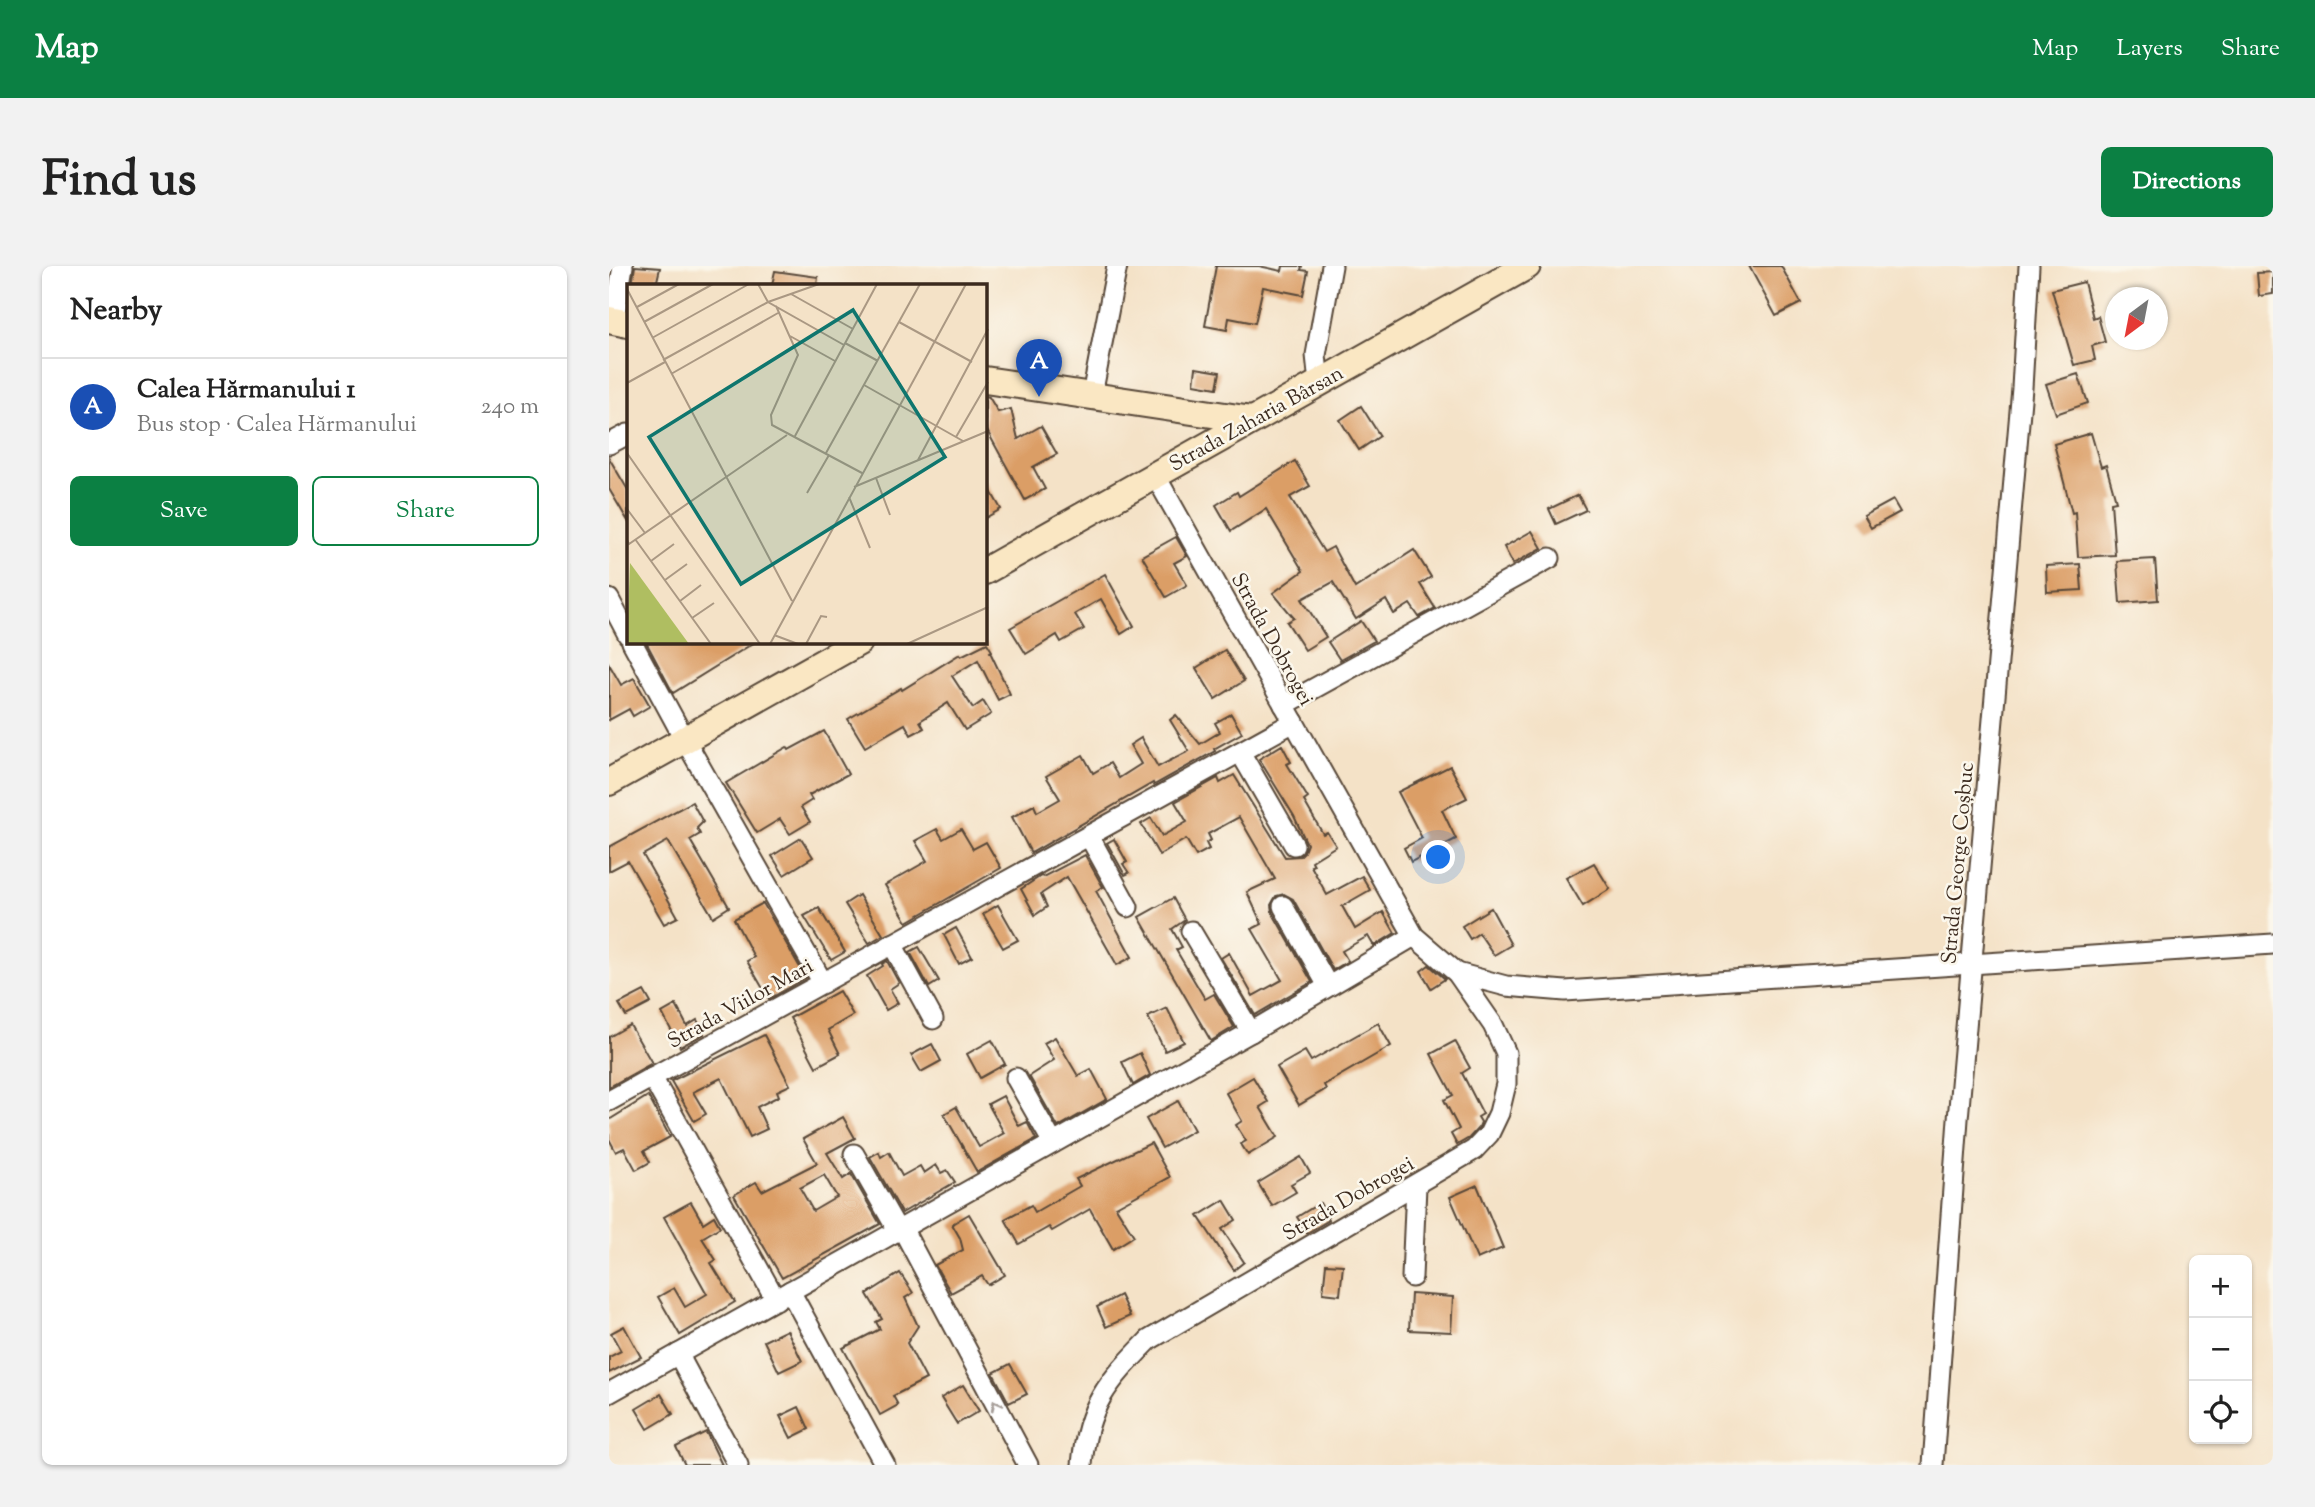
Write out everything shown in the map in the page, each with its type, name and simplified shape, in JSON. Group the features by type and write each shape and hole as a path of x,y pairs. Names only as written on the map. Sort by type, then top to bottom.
{"main road":[{"name":"Strada Zaharia Bârsan","path":"987,570 1527,266"},
{"path":"987,380 1252,420"},
{"path":"609,782 855,644"}],"street":[{"path":"617,322 623,266"},
{"path":"1092,395 1117,266"},
{"path":"1319,383 1315,355 1332,266"},
{"name":"Strada George Coșbuc","path":"1933,1465 1971,964 2021,402 2029,266"},
{"path":"609,444 627,435"},
{"name":"Strada Dobrogei","path":"1082,1465 1084,1437 1095,1404 1119,1371 1149,1340 1474,1150 1489,1134 1499,1113 1506,1084 1506,1053 1493,1025 1457,973 1414,936 1155,475"},
{"path":"1284,705 1550,558"},
{"path":"609,599 627,633"},
{"path":"633,644 823,983"},
{"name":"Strada Viilor Mari","path":"609,1101 1294,722"},
{"path":"1241,752 1294,845"},
{"path":"1089,836 1128,907"},
{"path":"1283,906 1328,986"},
{"path":"1191,931 1251,1032"},
{"path":"609,1393 1251,1032 1414,936"},
{"path":"892,944 933,1019"},
{"path":"1457,973 1506,986 1565,991 2273,944"},
{"path":"652,1077 885,1465"},
{"path":"1016,1078 1053,1143"},
{"path":"854,1154 900,1230 1028,1465"},
{"path":"1412,1277 1416,1186"},
{"path":"678,1354 739,1465"}],"building":[{"path":"635,266 660,268 656,284 632,284"},
{"path":"1216,266 1259,266 1282,271 1283,266 1302,266 1301,270 1308,271 1303,295 1263,287 1255,323 1229,318 1227,330 1205,326"},
{"path":"1749,266 1781,266 1801,303 1776,316"},
{"path":"775,271 818,277 817,284 772,284"},
{"path":"2273,272 2273,294 2259,296 2257,273"},
{"path":"2084,282 2093,318 2098,316 2105,342 2092,346 2095,360 2074,365 2052,290"},
{"path":"1196,368 1220,372 1217,388 1194,384"},
{"path":"2078,374 2088,403 2056,414 2046,384"},
{"path":"987,396 998,412 1011,409 1018,439 1041,426 1057,454 1033,467 1045,489 1025,500 987,431"},
{"path":"1361,406 1380,436 1359,450 1340,420"},
{"path":"2091,433 2101,467 2106,465 2116,501 2111,502 2115,555 2078,557 2075,512 2072,513 2054,444"},
{"path":"609,458 627,488 627,519 609,489"},
{"path":"1295,461 1310,486 1290,497 1324,552 1333,547 1355,588 1414,550 1431,577 1420,584 1435,608 1419,617 1410,604 1394,614 1386,600 1356,619 1333,582 1302,599 1326,637 1305,650 1287,622 1294,618 1273,593 1303,571 1266,509 1231,531 1216,505 1237,492 1239,496"},
{"path":"987,484 1001,509 987,517"},
{"path":"1578,495 1586,510 1556,524 1549,509"},
{"path":"1893,500 1900,512 1871,528 1864,516"},
{"path":"1532,531 1542,548 1513,564 1504,547"},
{"path":"1176,537 1187,556 1174,563 1187,585 1166,597 1142,556"},
{"path":"2155,559 2158,600 2120,603 2117,561"},
{"path":"2080,564 2082,590 2047,592 2046,566"},
{"path":"1105,574 1134,626 1121,634 1101,599 1075,614 1084,629 1061,642 1057,635 1026,654 1010,628"},
{"path":"1361,621 1374,641 1340,660 1328,642"},
{"path":"987,643 992,651 990,652 1010,694 998,700 978,660 952,676 973,708 983,701 991,714 965,730 948,703 920,721 924,728 911,735 905,724 865,747 848,719 960,654 961,656"},
{"path":"647,644 752,644 673,693"},
{"path":"1225,650 1244,681 1215,699 1196,668"},
{"path":"609,664 621,685 634,678 650,706 633,716 629,709 609,720"},
{"path":"1231,714 1242,733 1214,749 1215,751 1031,853 1012,817 1034,805 1037,812 1060,799 1046,776 1083,755 1093,773 1110,763 1119,778 1141,764 1130,745 1141,738 1158,767 1189,751 1170,720 1176,715 1200,744 1220,732 1215,723"},
{"path":"824,731 848,774 809,795 812,800 801,807 810,822 790,834 780,819 757,833 726,783 787,747 789,750"},
{"path":"1282,745 1291,762 1287,764 1308,798 1304,801 1323,834 1327,832 1336,846 1312,861 1314,865 1311,866 1327,895 1362,876 1370,890 1342,906 1355,929 1383,912 1395,933 1374,946 1368,936 1342,951 1348,961 1333,970 1293,899 1284,894 1276,896 1271,905 1272,912 1312,982 1255,1015 1221,958 1229,953 1253,996 1282,980 1252,929 1262,924 1247,892 1275,879 1239,817 1208,834 1211,840 1206,843 1209,849 1196,856 1186,839 1159,855 1141,824 1151,818 1162,836 1187,822 1175,802 1218,778 1220,783 1234,775 1285,857 1300,856 1307,844 1294,816 1259,759"},
{"path":"1450,766 1467,798 1442,810 1456,839 1411,862 1404,848 1422,838 1398,792"},
{"path":"692,802 703,822 697,828 700,834 690,840 729,907 713,917 668,841 643,855 678,917 664,924 628,861 609,871 609,847"},
{"path":"937,829 943,839 961,829 973,849 986,842 1001,868 907,922 885,885 927,861 915,841"},
{"path":"801,838 813,857 784,875 772,856"},
{"path":"1114,839 1127,862 1123,864 1129,873 1125,875 1107,843"},
{"path":"1085,855 1103,887 1096,891 1132,957 1117,965 1067,877 1041,894 1047,907 1035,915 1021,889"},
{"path":"1594,863 1610,889 1583,906 1566,878"},
{"path":"859,895 883,935 869,943 845,904"},
{"path":"1173,898 1185,920 1172,929 1182,947 1176,950 1205,999 1214,994 1234,1027 1211,1041 1139,917"},
{"path":"763,903 806,978 769,999 747,961 754,957 734,919"},
{"path":"998,905 1018,940 1003,948 983,914"},
{"path":"819,908 845,952 831,960 804,916"},
{"path":"1491,908 1511,945 1494,955 1479,933 1470,939 1462,926"},
{"path":"956,928 972,957 959,964 944,935"},
{"path":"919,947 939,981 929,987 910,952"},
{"path":"887,961 899,983 890,989 898,1003 886,1010 867,976"},
{"path":"1429,965 1445,979 1431,988 1421,971"},
{"path":"644,991 651,1003 626,1016 619,1004"},
{"path":"839,991 853,1015 828,1030 840,1054 816,1067 790,1018"},
{"path":"676,1005 687,1026 697,1020 704,1034 680,1047 662,1013"},
{"path":"1167,1008 1184,1042 1165,1051 1148,1017"},
{"path":"1378,1023 1391,1046 1324,1085 1326,1089 1299,1105 1277,1067 1305,1051 1311,1061"},
{"path":"630,1025 652,1063 609,1087 609,1037"},
{"path":"764,1035 790,1085 777,1091 779,1096 757,1107 767,1129 750,1137 721,1078 693,1092 706,1114 694,1121 671,1081"},
{"path":"1055,1037 1078,1076 1091,1069 1107,1099 1058,1127 1029,1076 1054,1060 1044,1043"},
{"path":"992,1040 1005,1064 980,1078 967,1054"},
{"path":"1455,1041 1470,1068 1462,1073 1483,1114 1478,1117 1481,1122 1479,1127 1469,1138 1457,1145 1451,1134 1459,1129 1444,1100 1453,1095 1431,1054"},
{"path":"932,1044 941,1061 921,1072 911,1055"},
{"path":"1140,1053 1150,1075 1133,1085 1122,1062"},
{"path":"1253,1077 1268,1102 1260,1107 1278,1137 1248,1155 1241,1144 1246,1141 1236,1125 1242,1121 1226,1093"},
{"path":"648,1096 670,1137 644,1151 650,1162 636,1170 624,1148 616,1152 609,1139 609,1120"},
{"path":"1003,1096 1019,1126 1027,1122 1036,1139 977,1172 944,1114 956,1107 979,1147 1004,1133 988,1104"},
{"path":"1178,1101 1194,1130 1162,1148 1146,1119"},
{"path":"843,1117 855,1138 827,1153 843,1179 851,1174 880,1224 782,1278 734,1195 756,1182 762,1191 817,1163 803,1139","holes":["824,1175 837,1197 813,1211 800,1188"]},
{"path":"1151,1143 1170,1177 1116,1207 1134,1236 1113,1249 1090,1209 1052,1231 1049,1227 1019,1244 1005,1219 1031,1205 1035,1212 1080,1186 1076,1179"},
{"path":"879,1152 881,1157 889,1152 902,1176 920,1166 924,1173 936,1165 941,1173 947,1170 955,1182 902,1213 870,1157"},
{"path":"1301,1157 1310,1173 1291,1184 1296,1192 1272,1206 1258,1183"},
{"path":"1477,1185 1503,1248 1477,1259 1450,1197"},
{"path":"1224,1200 1236,1220 1222,1229 1244,1262 1234,1270 1198,1216"},
{"path":"691,1202 703,1223 714,1216 720,1227 702,1238 716,1260 711,1263 735,1302 680,1335 658,1297 674,1288 685,1307 707,1294 664,1217"},
{"path":"1320,1203 1329,1220 1307,1233 1297,1217"},
{"path":"969,1214 1005,1275 988,1285 982,1276 951,1293 935,1265 963,1250 952,1224"},
{"path":"1326,1264 1343,1265 1340,1295 1323,1293"},
{"path":"900,1273 913,1293 905,1298 918,1326 907,1343 926,1379 893,1396 898,1405 880,1415 843,1348 880,1329 876,1322 882,1319 867,1294"},
{"path":"1411,1294 1453,1297 1451,1332 1409,1330"},
{"path":"1120,1295 1130,1316 1106,1327 1097,1307"},
{"path":"624,1326 641,1357 609,1373 609,1357 621,1351 611,1333"},
{"path":"787,1330 802,1361 779,1372 764,1341"},
{"path":"1010,1364 1027,1394 1009,1403 993,1373"},
{"path":"963,1385 979,1411 957,1424 941,1398"},
{"path":"661,1394 673,1414 648,1429 636,1409"},
{"path":"799,1407 809,1429 791,1438 780,1416"},
{"path":"706,1432 722,1465 685,1465 676,1447"}],"place":[{"name":"Calea Hărmanului 1","path":"1039,397"}]}
